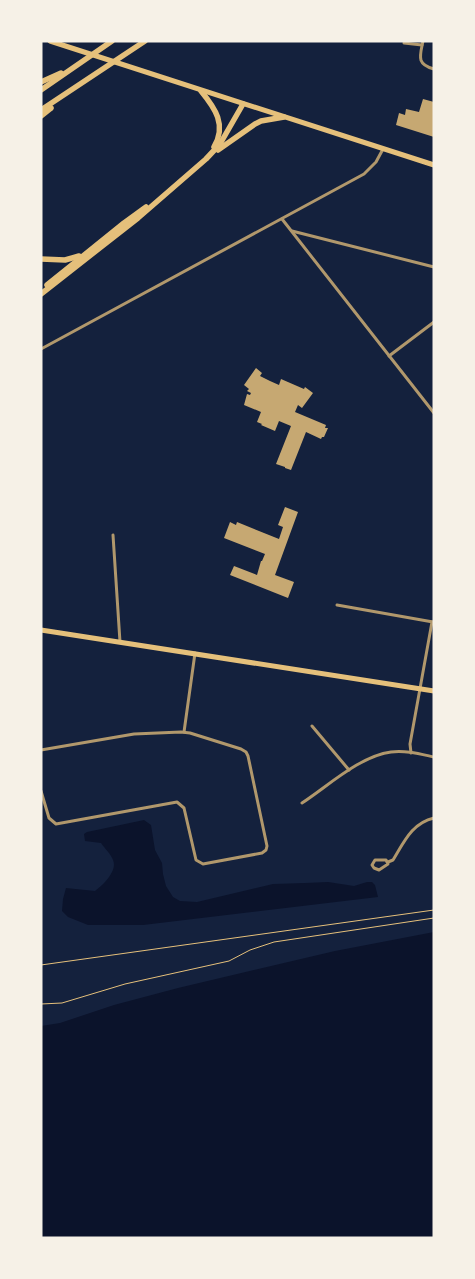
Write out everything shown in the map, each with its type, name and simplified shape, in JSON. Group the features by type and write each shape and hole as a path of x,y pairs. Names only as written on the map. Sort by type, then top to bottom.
{"highway":[{"path":"41,90 112,41"},
{"path":"41,110 145,41"},
{"path":"41,82 78,64"},
{"path":"41,116 71,90"},
{"path":"201,91 216,110 220,120 220,131 217,141 206,158"},
{"path":"41,294 162,197 206,158 220,144 243,104"},
{"path":"206,158 254,124 284,117"},
{"path":"41,289 131,217 162,197"},
{"path":"41,259 65,260 86,253"}],"main road":[{"path":"50,41 434,165"},
{"path":"41,630 264,663 434,691"}],"street":[{"path":"404,43 423,43 421,62 423,65 434,69"},
{"path":"41,349 364,174 376,162 383,149"},
{"path":"282,219 434,414"},
{"path":"291,231 434,267"},
{"path":"389,356 434,322"},
{"path":"113,535 120,642"},
{"path":"337,605 433,622 410,744 411,753"},
{"path":"184,732 195,653"},
{"path":"312,726 349,770"},
{"path":"41,750 134,734 184,732 246,752 268,846 262,853 203,864 199,863 194,855 184,808 177,802 56,824 52,822 45,807 41,791"},
{"path":"302,802 349,770 385,753 411,753 434,757"},
{"path":"388,862 375,860 372,865 379,870 383,868 388,862 393,860 411,831 419,824 434,818"}],"path":[{"path":"41,965 434,910"},
{"path":"41,1004 62,1003 125,984 228,961 250,950 274,942 434,918"}],"water":[{"path":"144,820 151,825 155,850 162,863 166,886 173,897 180,901 197,902 273,884 328,882 354,886 372,882 375,885 378,897 143,925 88,925 68,917 62,911 66,888 95,891 108,878 114,864 101,843 85,841 84,834"},
{"path":"434,932 434,1238 41,1238 41,1026 60,1023 114,1005 178,988 335,951"}],"building":[{"path":"423,99 434,102 434,137 396,125 399,113 405,115 406,109 419,112"},
{"path":"256,368 262,373 260,376 279,385 281,379 304,389 305,387 313,393 302,408 298,405 295,412 326,425 325,428 328,428 321,439 306,432 291,470 276,464 291,426 279,421 275,431 261,425 257,422 261,412 244,405 247,394 250,395 251,393 247,391 249,389 244,385"},
{"path":"285,507 298,512 275,575 294,582 288,598 230,575 234,566 257,575 265,554 224,538 230,522 236,525 237,522 279,539 283,527 278,525"}]}
